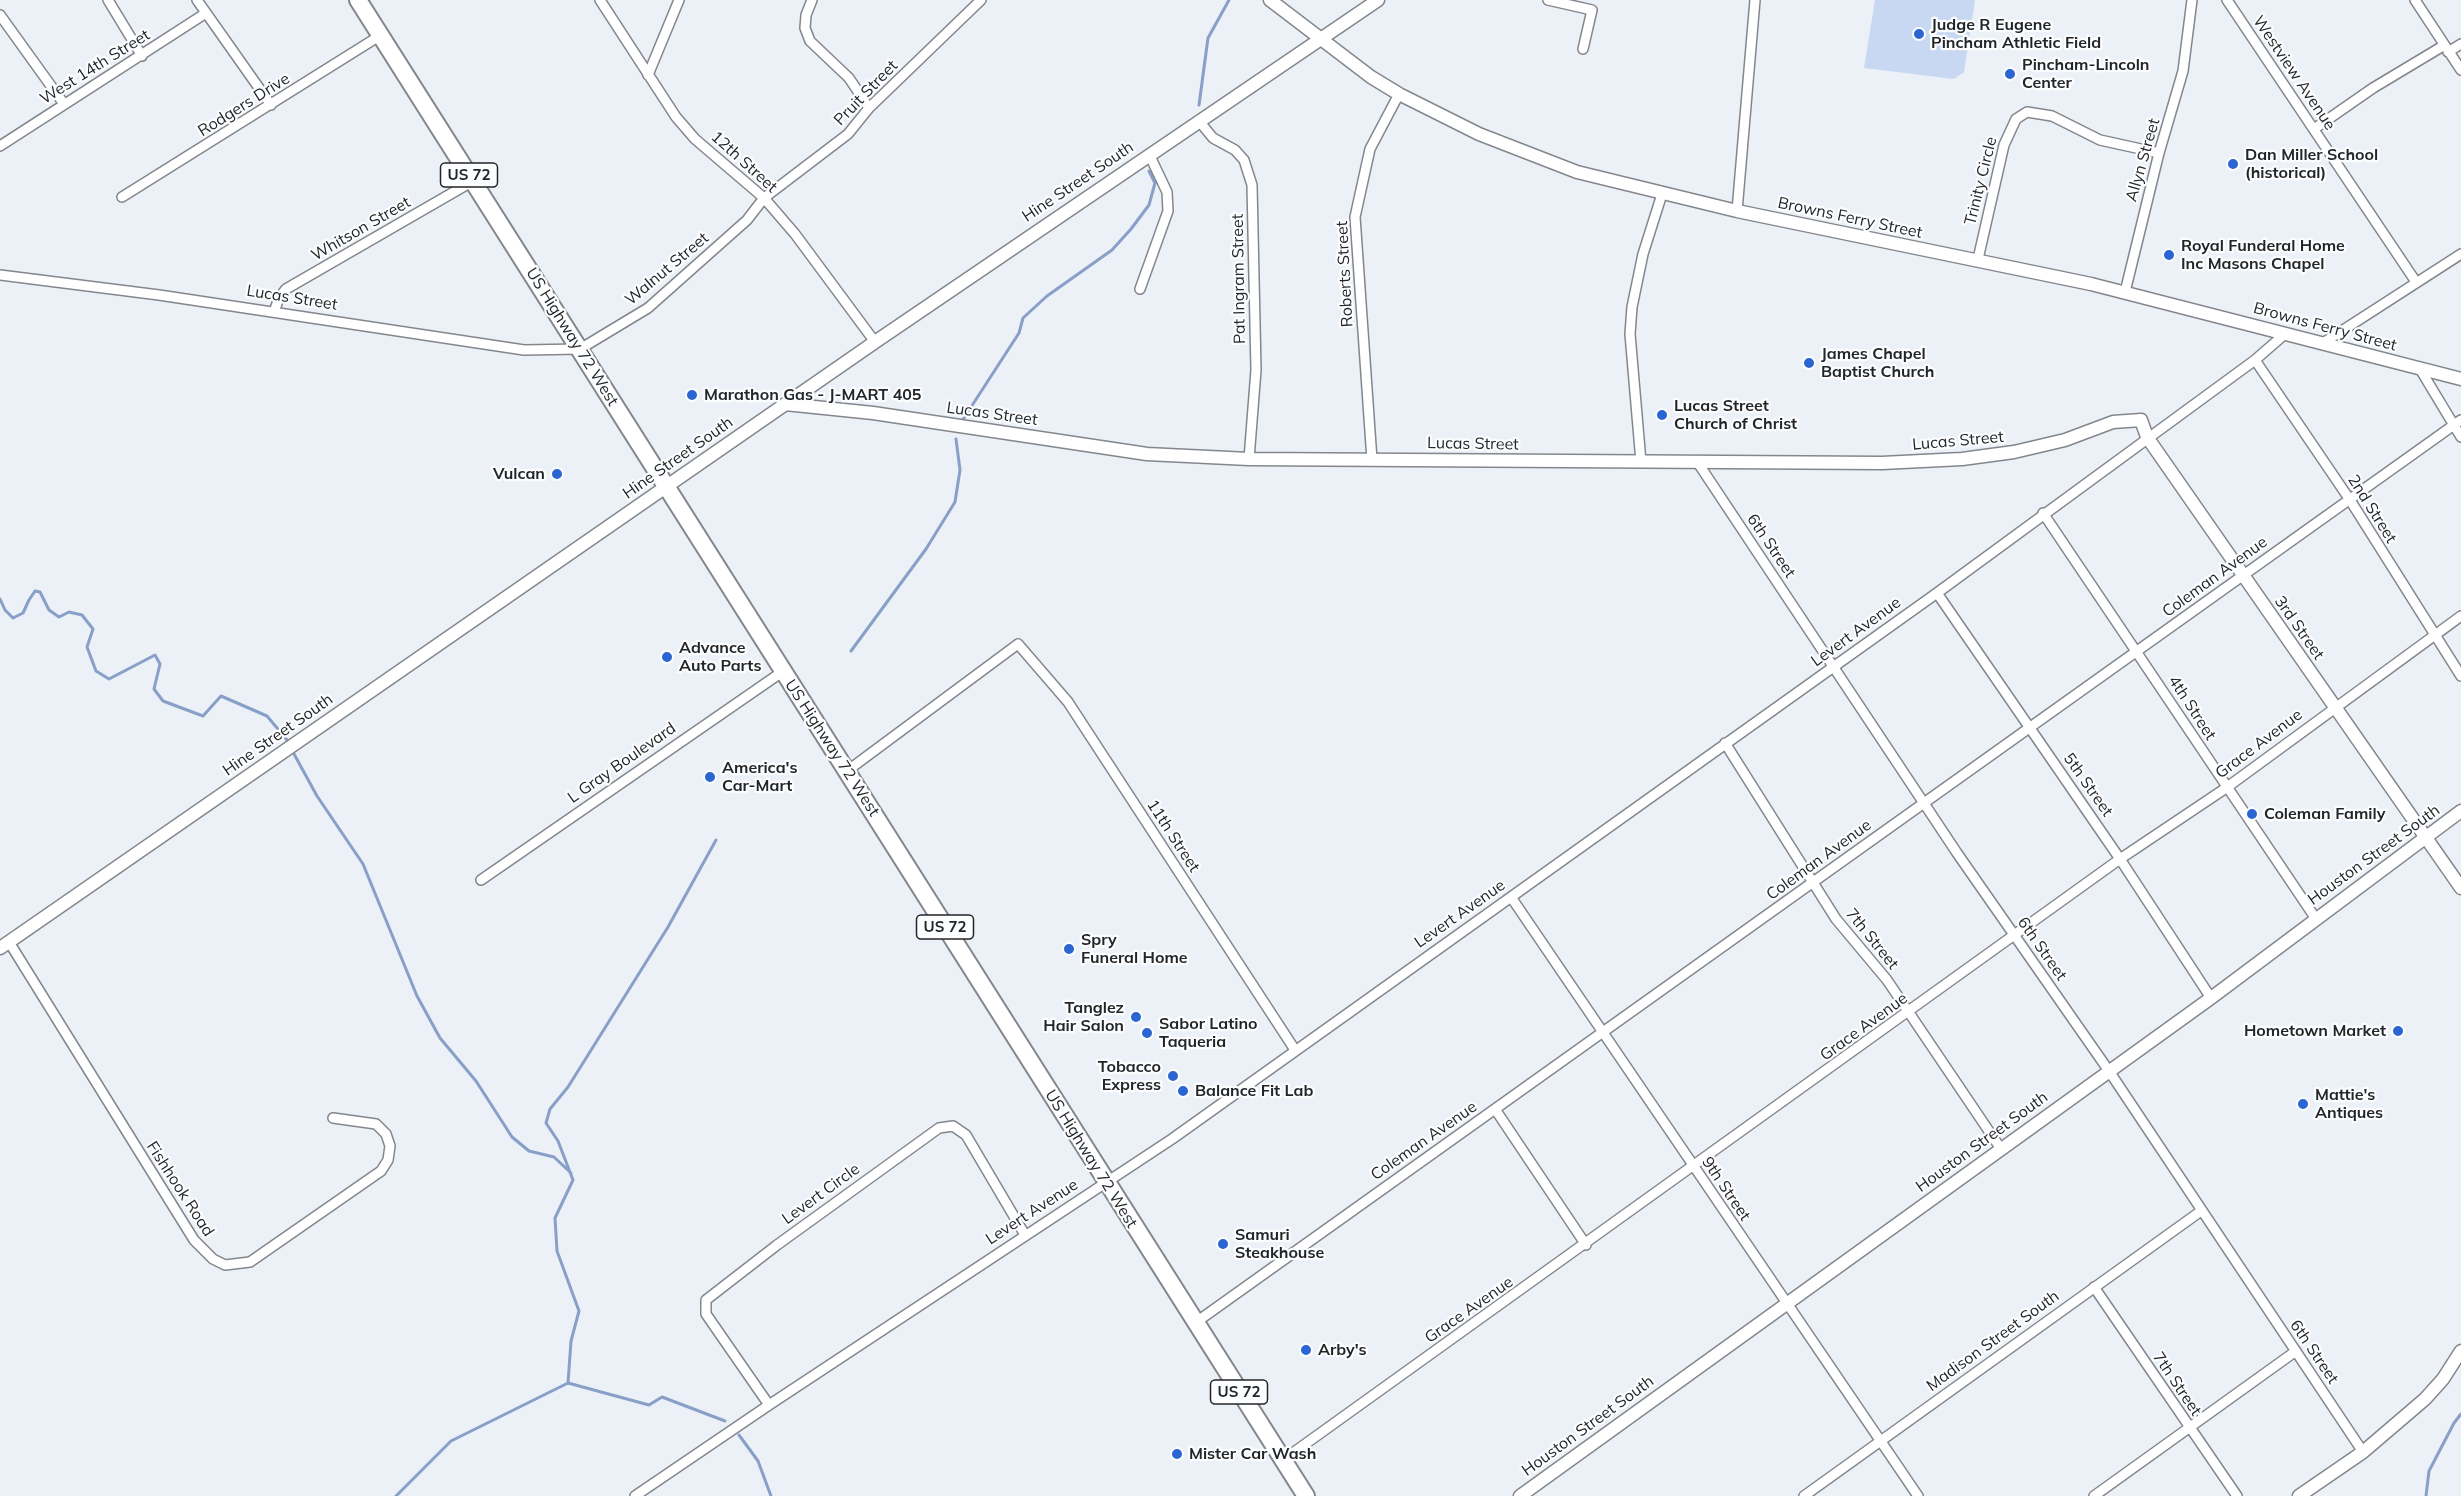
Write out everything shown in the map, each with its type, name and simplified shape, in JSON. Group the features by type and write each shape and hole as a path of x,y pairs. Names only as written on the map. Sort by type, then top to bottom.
{"highway":[{"name":"US Highway 72 West","path":"358,0 1306,1496"}],"street":[{"path":"108,0 142,56"},
{"path":"197,0 271,105"},
{"name":"12th Street","path":"600,0 648,75 695,139 764,198 795,234 875,342"},
{"path":"648,75 679,0"},
{"path":"812,0 806,15 805,28 810,40 849,78 869,108"},
{"name":"Pruit Street","path":"764,198 848,134 869,108 981,0"},
{"name":"Browns Ferry Street","path":"1270,0 1371,76 1399,94 1479,134 1528,155 1577,172 1737,211 2125,292 2461,379"},
{"name":"Hine Street South","path":"4,945 875,342 1378,0"},
{"path":"1548,0 1592,10 1583,49"},
{"path":"1737,211 1755,0"},
{"name":"Allyn Street","path":"2125,292 2159,153 2183,70 2192,0"},
{"name":"Westview Avenue","path":"2227,0 2416,282"},
{"path":"2415,0 2445,49 2461,70"},
{"name":"West 14th Street","path":"0,146 206,13"},
{"path":"0,15 64,104"},
{"name":"Rodgers Drive","path":"122,197 381,35"},
{"path":"2314,129 2373,88 2445,49 2461,44"},
{"name":"Roberts Street","path":"1372,460 1355,217 1370,149 1399,94"},
{"name":"Trinity Circle","path":"1978,260 2004,145 2016,119 2027,112 2052,116 2100,140 2159,153"},
{"name":"Pat Ingram Street","path":"1199,121 1213,138 1235,150 1244,160 1252,185 1256,370 1249,459"},
{"path":"1140,289 1168,211 1167,192 1149,154"},
{"name":"Whitson Street","path":"274,312 286,289 473,181"},
{"path":"1641,462 1630,334 1632,307 1643,254 1662,194"},
{"name":"Walnut Street","path":"580,349 648,308 747,220 764,198"},
{"path":"2323,343 2461,254"},
{"name":"Lucas Street","path":"0,275 274,312 524,350 580,349"},
{"name":"Levert Avenue","path":"635,1496 1172,1139 1833,668 2255,360 2286,333"},
{"name":"2nd Street","path":"2255,360 2350,500 2461,676"},
{"path":"2420,369 2457,423 2461,437"},
{"name":"Lucas Street","path":"785,404 873,413 1147,454 1249,459 1882,463 1962,459 2040,447 2131,419 2141,420 2147,437"},
{"name":"Coleman Avenue","path":"1195,1323 2457,423"},
{"name":"3rd Street","path":"2147,437 2461,888"},
{"name":"6th Street","path":"1698,463 1833,668 2109,1071 2200,1211 2363,1452"},
{"name":"4th Street","path":"2043,513 2316,919"},
{"name":"5th Street","path":"1937,592 2121,859 2211,998"},
{"name":"Grace Avenue","path":"1283,1460 1694,1168 2014,935 2226,788 2461,616"},
{"name":"11th Street","path":"847,771 1018,644 1068,702 1295,1050"},
{"name":"L Gray Boulevard","path":"481,880 782,672"},
{"name":"7th Street","path":"1725,743 1815,882 1836,919 1887,980 1981,1123 2001,1149"},
{"name":"Houston Street South","path":"1520,1496 2211,998 2461,812"},
{"name":"9th Street","path":"1511,897 1918,1496"},
{"name":"Fishhook Road","path":"4,945 194,1240 213,1259 225,1265 250,1262 381,1171 388,1160 390,1146 386,1134 376,1124 333,1118"},
{"path":"1495,1109 1586,1245"},
{"name":"Levert Circle","path":"769,1405 706,1314 706,1300 777,1245 936,1130 953,1126 966,1135 1025,1235"},
{"name":"Madison Street South","path":"1804,1496 2200,1211"},
{"name":"7th Street","path":"2094,1287 2237,1496"},
{"path":"2094,1496 2296,1351"},
{"path":"2299,1496 2363,1452 2425,1399 2443,1379 2461,1351"}],"shaded area":[{"name":"Judge R Eugene Pincham Athletic Field","path":"1875,0 1975,0 1964,72 1954,79 1864,68"}],"waterway":[{"path":"1199,105 1208,38 1229,0"},
{"path":"962,421 1019,333 1023,318 1047,296 1112,250 1149,205 1155,183 1149,171"},
{"path":"851,651 926,549 955,502 960,470 956,439"},
{"path":"0,599 5,610 13,618 23,613 35,591 40,592 49,610 59,617 69,612 82,615 93,629 87,647 96,671 109,679 155,655 160,664 154,689 163,701 203,716 221,696 267,716 287,740"},
{"path":"294,754 317,796 363,864 417,996 440,1038 476,1081 512,1137 529,1151 554,1157 571,1173"},
{"path":"568,1383 571,1341 579,1311 557,1251 555,1218 573,1180 558,1141 546,1123 550,1109 568,1087 668,927 716,840"},
{"path":"396,1496 451,1441 568,1383 649,1405 662,1397 725,1421"},
{"path":"2426,1496 2429,1471 2461,1414"},
{"path":"739,1435 758,1461 771,1496"}],"place":[{"name":"Judge R Eugene Pincham Athletic Field","path":"1919,34"},
{"name":"Pincham-Lincoln Center","path":"2010,74"},
{"name":"Dan Miller School (historical)","path":"2233,164"},
{"name":"Royal Funderal Home Inc Masons Chapel","path":"2169,255"},
{"name":"James Chapel Baptist Church","path":"1809,363"},
{"name":"Marathon Gas - J-MART 405","path":"692,395"},
{"name":"Lucas Street Church of Christ","path":"1662,415"},
{"name":"Vulcan","path":"557,474"},
{"name":"Advance Auto Parts","path":"667,657"},
{"name":"America's Car-Mart","path":"710,777"},
{"name":"Coleman Family","path":"2252,814"},
{"name":"Spry Funeral Home","path":"1069,949"},
{"name":"Tanglez Hair Salon","path":"1136,1017"},
{"name":"Hometown Market","path":"2398,1031"},
{"name":"Sabor Latino Taqueria","path":"1147,1033"},
{"name":"Tobacco Express","path":"1173,1076"},
{"name":"Balance Fit Lab","path":"1183,1091"},
{"name":"Mattie's Antiques","path":"2303,1104"},
{"name":"Samuri Steakhouse","path":"1223,1244"},
{"name":"Arby's","path":"1306,1350"},
{"name":"Mister Car Wash","path":"1177,1454"}]}
